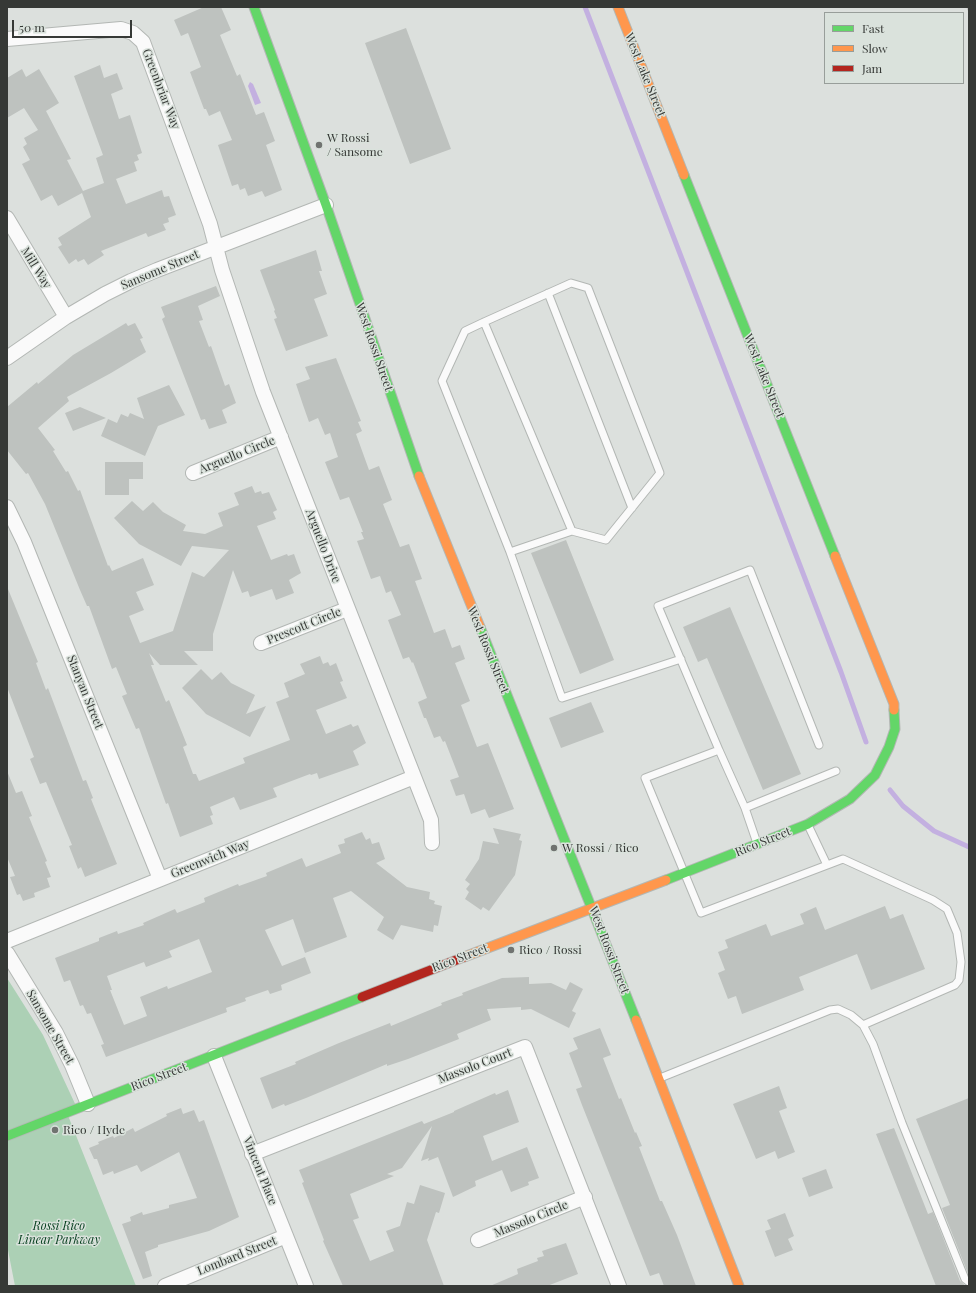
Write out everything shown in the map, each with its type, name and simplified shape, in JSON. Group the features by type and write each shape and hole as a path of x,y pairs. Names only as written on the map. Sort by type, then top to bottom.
{"street":[{"name":"West Rossi Street","path":"254,7 326,205 411,458 592,906 739,1286"},
{"name":"West Lake Street","path":"618,7 894,704 895,729 890,748"},
{"name":"Greenbriar Way","path":"7,39 121,29 138,37 149,55 210,224 216,247"},
{"name":"Sansome Street","path":"7,358 66,317 105,294 131,281 326,205"},
{"name":"Mill Way","path":"7,218 66,317"},
{"name":"Arguello Drive","path":"216,247 250,353 281,438 431,820 432,843"},
{"name":"Arguello Circle","path":"193,473 281,438"},
{"name":"Stanyan Street","path":"7,507 24,542 160,879"},
{"name":"Prescott Circle","path":"261,643 347,609"},
{"name":"Rico Street","path":"7,1136 214,1056 592,906 685,873 808,824 850,799 875,775 890,748"},
{"name":"Greenwich Way","path":"7,942 414,777"},
{"name":"Sansome Street","path":"7,953 59,1038 88,1104"},
{"name":"Massolo Court","path":"252,1154 525,1047 619,1286"},
{"name":"Vincent Place","path":"214,1056 306,1286"},
{"name":"Massolo Circle","path":"478,1240 585,1197"},
{"name":"Lombard Street","path":"165,1286 286,1236"}],"lane":[{"path":"510,552 572,531 606,540 660,473 588,288 571,283 465,332 442,381 510,552 562,698 680,659"},
{"path":"548,293 632,508"},
{"path":"484,322 572,531"},
{"path":"758,844 745,808 658,606 750,570 819,746"},
{"path":"719,750 646,778 701,913 843,859 933,900 946,909 957,933 961,962 959,980 954,985 863,1025"},
{"path":"745,808 836,771"},
{"path":"808,824 827,865"},
{"path":"658,1078 830,1010 838,1009 851,1015 863,1025 872,1044 965,1279 969,1282"}],"green space":[{"name":"Rossi Rico Linear Parkway","path":"7,978 43,1035 77,1108 67,1113 136,1286 15,1286 7,1245"}],"shaded area":[{"path":"250,82 253,84 261,103 255,105 248,86"}],"building":[{"path":"204,7 221,7 231,30 220,35 237,76 240,74 256,115 264,112 275,141 266,145 282,190 265,197 262,191 248,196 245,188 240,190 238,184 232,186 218,145 232,140 220,111 209,116 206,109 204,109 190,72 201,67 188,33 181,36 174,20"},
{"path":"406,28 451,149 410,164 365,43"},
{"path":"100,65 104,78 117,73 123,89 111,94 119,119 130,115 142,153 137,155 139,160 134,162 137,171 116,179 126,204 162,190 164,197 169,196 176,215 168,218 169,222 163,224 166,230 148,237 146,233 101,251 104,255 88,265 84,259 78,262 76,259 69,264 58,247 62,245 58,238 91,217 82,193 58,206 52,195 41,201 22,164 30,160 23,147 27,144 24,138 38,130 24,108 7,118 7,78 22,69 26,77 39,69 59,103 46,111 71,159 67,160 83,191 104,183 96,158 103,155 74,76"},
{"path":"316,250 322,271 319,271 327,294 314,299 328,336 286,351 274,319 277,318 274,311 275,310 260,270"},
{"path":"216,286 220,296 198,306 203,320 199,321 209,347 211,346 225,386 229,384 236,403 222,410 227,423 209,429 205,419 201,420 162,319 165,317 161,307"},
{"path":"126,323 128,326 135,323 143,338 140,339 146,352 67,397 69,401 38,428 55,450 53,451 66,472 68,471 78,491 80,490 108,566 109,565 112,571 143,558 154,585 136,592 144,610 129,616 140,643 173,631 192,572 204,577 229,550 192,546 181,566 139,544 114,518 132,501 143,511 153,502 163,512 186,525 183,531 205,534 223,526 218,513 239,505 234,493 252,486 255,493 261,491 262,494 269,492 277,510 273,512 276,519 257,526 271,560 287,554 288,556 294,554 301,573 289,580 294,593 276,600 272,589 250,597 248,591 242,593 233,570 213,634 213,651 184,651 198,665 160,665 149,653 154,665 151,665 166,702 169,700 187,745 183,747 193,774 196,774 199,781 245,763 243,758 290,740 276,702 289,697 284,683 305,674 300,664 320,656 323,664 328,662 330,666 336,663 343,681 340,682 347,698 316,710 326,734 351,724 353,727 358,725 366,743 353,751 359,765 319,779 317,773 310,774 273,788 277,797 240,810 234,797 210,807 213,815 210,816 213,824 180,837 168,803 166,804 139,728 136,729 122,696 127,694 116,667 112,669 89,606 87,606 80,590 45,504 28,473 26,474 7,450 7,407 73,355"},
{"path":"336,358 361,421 358,422 362,431 356,434 369,470 379,466 392,500 383,504 400,547 409,544 422,579 415,581 434,633 445,629 452,648 460,645 465,659 455,663 470,701 461,705 477,747 488,743 514,809 489,818 485,809 471,814 464,794 456,796 450,780 459,777 445,741 443,742 440,736 434,738 426,718 424,718 418,702 427,698 413,662 412,663 409,657 403,659 388,620 401,615 391,591 386,593 380,576 371,579 357,541 364,539 361,532 363,532 349,497 340,500 325,462 338,457 330,433 325,435 318,418 309,422 296,384 310,379 305,367"},
{"path":"169,385 185,415 158,426 145,456 101,436 108,419 117,423 121,414 128,417 130,413 144,419 137,398"},
{"path":"80,407 106,418 73,431 65,413"},
{"path":"105,462 143,462 143,479 129,479 129,495 105,495"},
{"path":"566,540 614,660 580,674 531,553"},
{"path":"8,589 38,662 36,663 46,690 48,688 83,781 86,780 93,798 91,799 117,864 85,877 81,867 78,869 69,846 72,845 46,782 40,784 30,759 34,757 7,687"},
{"path":"730,607 801,774 763,790 707,658 698,662 683,627"},
{"path":"201,669 212,680 221,672 231,683 255,695 246,714 266,706 250,737 206,714 182,688"},
{"path":"591,702 604,732 561,748 549,718"},
{"path":"7,771 16,793 22,791 32,816 29,817 47,861 45,862 51,877 47,878 50,887 34,893 35,897 23,901 20,894 17,895 10,877 15,876 7,857"},
{"path":"493,828 521,834 519,840 522,841 515,875 489,911 483,907 481,910 465,899 469,892 466,889 470,884 465,880 479,859 483,841 499,844"},
{"path":"362,832 366,840 370,838 372,844 379,842 385,859 376,863 407,887 430,892 429,899 435,901 434,904 442,906 438,926 434,925 433,932 401,925 393,940 377,930 384,917 351,891 333,898 347,937 305,953 293,919 265,930 282,966 305,957 311,973 281,985 282,990 270,994 268,990 245,998 246,1001 226,1008 227,1012 106,1057 101,1045 104,1044 91,1013 87,1014 83,1005 80,1006 70,980 64,982 55,958 99,941 99,938 117,931 118,934 144,925 143,923 175,909 177,913 205,902 204,898 238,884 239,886 267,876 266,873 302,858 306,867 341,853 338,845 345,843 344,839","holes":["199,939 212,972 168,989 167,986 140,997 147,1016 124,1025 110,990 112,990 107,976 144,962 146,967 172,957 169,951"]},
{"path":"885,906 890,919 903,914 925,969 871,990 857,954 799,977 804,990 742,1014 736,996 728,999 718,973 725,970 718,952 728,948 725,940 766,924 771,936 804,924 800,914 816,907 825,930"},
{"path":"529,977 529,984 551,983 566,990 570,982 583,989 572,1011 576,1013 569,1028 531,1009 521,1010 521,1007 487,1009 491,1020 457,1034 459,1039 408,1059 387,1066 387,1064 306,1098 272,1109 260,1078 296,1064 295,1062 339,1043 390,1023 391,1026 442,1005 441,1003 463,995 462,993 502,978"},
{"path":"600,1028 611,1055 603,1058 619,1099 621,1098 635,1133 636,1132 642,1146 639,1147 660,1201 662,1201 677,1235 696,1286 664,1286 659,1273 650,1276 576,1089 582,1087 569,1053 578,1049 573,1038"},
{"path":"779,1086 787,1108 779,1111 795,1152 778,1159 775,1151 756,1159 733,1104"},
{"path":"508,1090 519,1122 483,1136 492,1161 527,1147 539,1178 528,1182 529,1185 511,1192 502,1170 475,1181 476,1186 453,1197 438,1157 428,1161 429,1158 421,1161 432,1126 402,1168 387,1174 394,1176 350,1194 359,1218 353,1220 370,1261 394,1251 386,1231 400,1226 407,1202 414,1204 420,1185 445,1193 439,1213 436,1212 427,1240 444,1286 343,1286 323,1241 324,1240 302,1183 304,1182 299,1170 422,1121 424,1124 495,1093 496,1095"},
{"path":"969,1098 969,1276 942,1208 950,1205 916,1119"},
{"path":"181,1108 183,1114 194,1110 199,1122 204,1120 239,1217 209,1231 158,1245 158,1247 145,1252 152,1276 143,1279 122,1224 131,1221 130,1217 142,1212 143,1215 169,1208 169,1205 197,1198 179,1152 141,1172 137,1165 114,1174 113,1171 103,1175 97,1159 94,1159 89,1148 99,1144 98,1142 113,1136 114,1138 133,1128 135,1132 167,1116 166,1114"},
{"path":"894,1128 928,1214 933,1212 960,1281 966,1286 936,1286 876,1134"},
{"path":"826,1169 833,1188 809,1197 802,1178"},
{"path":"785,1213 794,1236 788,1239 793,1250 775,1257 765,1231 771,1229 767,1220"},
{"path":"566,1243 578,1274 547,1286 490,1286 518,1274 517,1269 538,1261 537,1258 544,1256 542,1251"}],"waterway":[{"path":"585,7 841,672 866,742"},
{"path":"890,790 903,806 934,831 969,847"}],"traffic: fast":[{"path":"254,7 326,205 419,476"},
{"path":"684,175 835,556"},
{"path":"480,627 636,1020"},
{"path":"666,880 808,824 850,799 875,775 889,747 895,729 894,710"},
{"path":"7,1136 362,997"}],"traffic: slow":[{"path":"618,7 684,175"},
{"path":"419,476 480,627"},
{"path":"835,556 894,704 894,710"},
{"path":"464,957 666,880"},
{"path":"636,1020 739,1286"}],"traffic: jam":[{"path":"362,997 464,957"}],"place":[{"name":"W Rossi / Sansome","path":"319,145"},
{"name":"W Rossi / Rico","path":"554,848"},
{"name":"Rico / Rossi","path":"511,950"},
{"name":"Rico / Hyde","path":"55,1130"}]}
